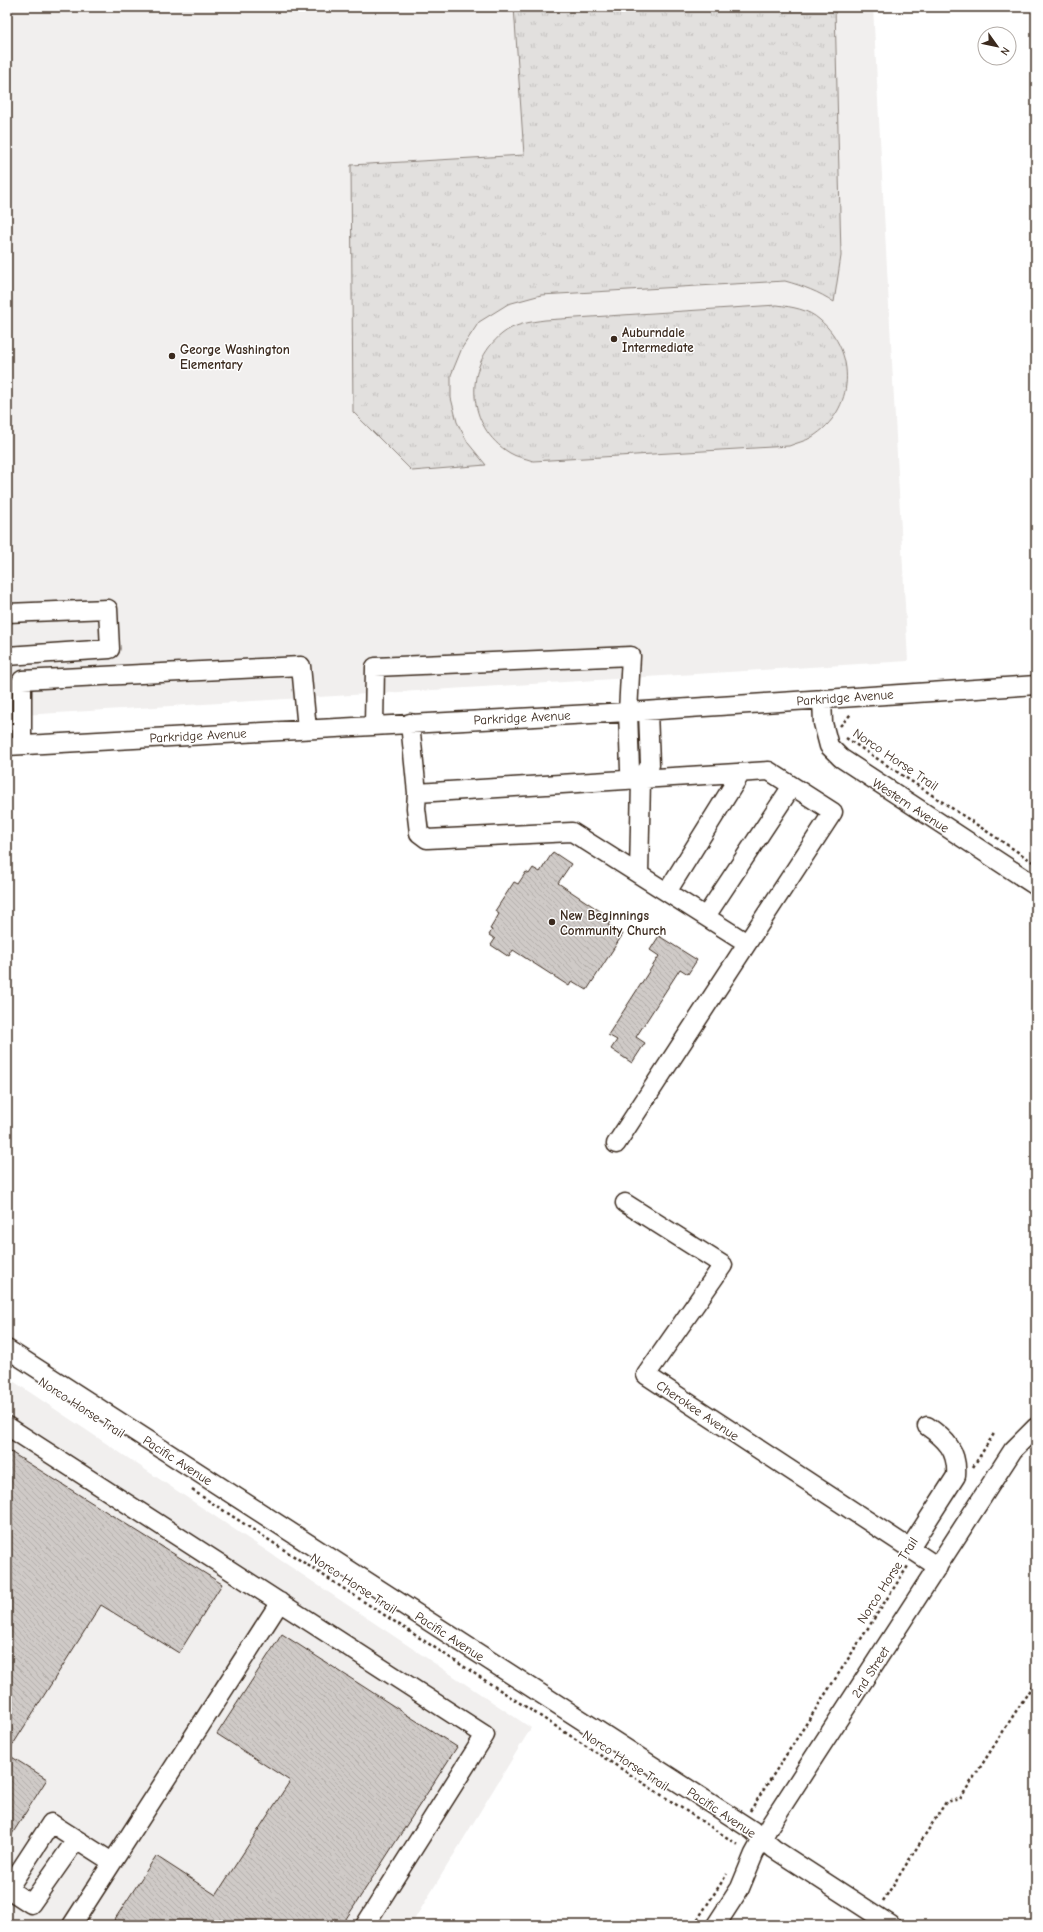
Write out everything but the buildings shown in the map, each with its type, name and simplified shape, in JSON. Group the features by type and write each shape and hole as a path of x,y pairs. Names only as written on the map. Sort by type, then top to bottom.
{"street":[{"path":"7,614 108,609 110,649 7,656"},
{"path":"374,725 375,667 631,656 628,712 630,770 641,780"},
{"path":"15,746 22,680 301,666 307,729"},
{"name":"Parkridge Avenue","path":"15,746 648,711 1036,685"},
{"name":"Western Avenue","path":"822,699 823,723 829,746 841,758 1036,886"},
{"path":"639,874 641,780 650,765 648,711"},
{"path":"410,723 417,793 416,808 419,833 427,839 572,832 747,943"},
{"path":"417,793 769,771 833,812 616,1144"},
{"path":"667,892 741,773"},
{"path":"706,916 792,786"},
{"name":"Cherokee Avenue","path":"625,1203 723,1265 646,1375 938,1567"},
{"name":"Pacific Avenue","path":"7,1349 742,1824 752,1849 774,1849 891,1925"},
{"path":"7,1426 485,1735 365,1925"},
{"path":"913,1551 956,1476 957,1463 945,1438 927,1426"},
{"name":"2nd Street","path":"716,1925 740,1888 752,1849 770,1825 1013,1450 1033,1435"},
{"path":"72,1925 280,1602"},
{"path":"76,1840 112,1862"}],"path":[{"name":"Norco Horse Trail","path":"841,734 840,727 844,719 852,713 858,713"},
{"name":"Norco Horse Trail","path":"844,736 1036,864"},
{"path":"969,1472 995,1432"},
{"name":"Norco Horse Trail","path":"188,1487 730,1840 752,1849"},
{"name":"Norco Horse Trail","path":"730,1840 742,1824 913,1551"},
{"path":"875,1915 946,1802 960,1799 1036,1680"},
{"path":"737,1844 752,1849"},
{"path":"694,1925 730,1869"}],"shaded area":[{"path":"7,7 873,7 908,661 7,716"},
{"path":"7,1377 531,1728 411,1925 7,1925"}],"green space":[{"path":"514,7 835,7 841,256 834,302 823,295 785,281 541,295 508,304 479,322 462,348 451,375 451,398 457,422 468,443 486,465 412,471 353,412 351,165 524,155"},
{"path":"777,305 805,311 820,320 832,333 841,348 845,364 846,380 844,397 837,412 826,426 812,437 804,441 789,446 533,461 510,453 495,442 485,428 478,412 475,395 476,378 481,362 489,347 502,334 517,326 545,320"}],"place":[{"name":"Auburndale Intermediate","path":"614,339"},
{"name":"George Washington Elementary","path":"172,356"},
{"name":"New Beginnings Community Church","path":"552,922"}]}
